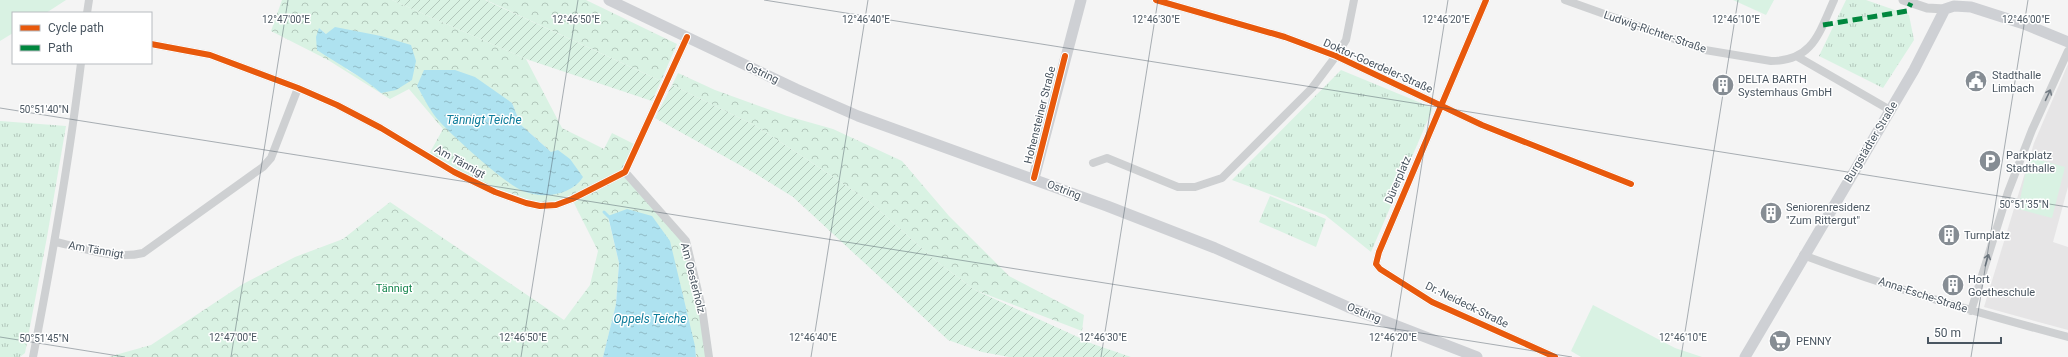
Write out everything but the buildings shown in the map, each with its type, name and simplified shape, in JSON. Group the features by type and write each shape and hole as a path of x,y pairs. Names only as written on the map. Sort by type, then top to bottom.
{"main road":[{"name":"Ostring","path":"609,0 858,116 1034,178 1215,248 1348,307 1477,357"},
{"name":"Hohensteiner Straße","path":"1034,178 1081,0"},
{"path":"1945,9 1965,6 2024,24 2068,42"},
{"name":"Burgstädter Straße","path":"1745,357 1803,255 1890,110 1945,9"}],"street":[{"path":"87,12 89,0"},
{"name":"Doktor-Goerdeler-Straße","path":"1156,0 1285,37 1336,56 1482,125 1631,184"},
{"path":"1093,163 1107,158 1178,187 1195,187 1211,183 1222,178 1312,88 1336,56 1346,40 1354,0"},
{"name":"Dürerplatz","path":"1376,264 1379,252 1486,0"},
{"name":"Ludwig-Richter-Straße","path":"1565,0 1705,50 1771,61 1780,61 1798,57"},
{"path":"1834,0 1816,38 1809,49 1798,57 1890,110"},
{"path":"1903,0 1927,8 1945,9"},
{"path":"625,172 687,37"},
{"name":"Am Tännigt","path":"152,44 210,55 298,88 337,105 381,128 454,172 495,192 526,203 540,206 556,204 625,172"},
{"path":"1971,311 2011,185 2032,130 2068,51"},
{"name":"Am Tännigt","path":"33,357 56,242 73,136 81,64"},
{"name":"Am Tännigt","path":"56,242 120,255 132,256 143,253 263,167 271,158 298,88"},
{"name":"Am Oesterholz","path":"625,172 686,241 702,308 709,357"},
{"name":"Anna-Esche-Straße","path":"1803,255 1836,268 1971,311 2068,337"},
{"name":"Dr.-Neideck-Straße","path":"1376,264 1380,269 1432,302 1555,357"}],"shaded area":[{"path":"2068,64 2068,187 2053,242 2068,247 2068,330 1984,307 2034,143"}],"green space":[{"path":"0,0 66,0 48,12 12,12 12,34 0,41"},
{"name":"Tännigt","path":"282,0 392,0 526,59 562,128 604,149 612,133 634,144 625,172 686,241 709,357 696,357 695,346 608,217 619,263 616,304 603,357 108,357 151,345 243,284 295,257 343,239 390,202 564,320 590,285 598,251 572,199 540,206 526,203 428,156 443,129 409,89 390,99 328,60 271,31","holes":["319,28 326,34 358,33 381,36 381,93 363,78 347,70","417,86 512,103 521,125 551,152 428,104"]},
{"path":"392,0 485,0 661,81 652,101 526,59"},
{"path":"486,0 586,0 677,44 661,81"},
{"path":"1733,0 1774,0 1766,15"},
{"path":"1846,0 1866,0 1909,15 1914,40 1883,88 1819,56"},
{"path":"1341,70 1433,108 1371,252 1325,215 1232,180"},
{"path":"678,73 715,90 787,116 833,129 902,161 949,216 1009,276 1084,315 1082,331 975,290 936,261 870,202 754,125 672,85"},
{"path":"672,85 754,125 870,202 936,261 975,290 1093,344 1131,357 1009,357 982,352 948,340 793,197 756,174 655,118"},
{"path":"0,121 66,126 25,353 20,357 0,357"},
{"path":"2029,157 2065,167 2052,218 2018,209"},
{"path":"1270,196 1326,219 1316,247 1259,222"},
{"path":"1593,305 1675,348 1702,357 1581,357 1571,351"}],"water":[{"path":"335,27 381,36 411,45 416,61 412,80 396,90 381,93 317,50 316,37 319,28 326,34"},
{"name":"Tännigt Teiche","path":"424,70 455,70 475,77 512,103 521,125 551,152 558,150 570,159 583,177 578,183 564,192 547,195 539,195 523,191 504,179 480,160 437,118 417,86"},
{"name":"Oppels Teiche","path":"627,209 652,216 670,241 695,346 696,357 603,357 616,304 619,263 608,216"}],"waterway":[{"path":"604,212 609,217"}],"marked path":[{"path":"1823,25 1907,11 1911,3"}],"cycle path":[{"path":"1156,0 1285,37 1336,56 1482,125 1631,184"},
{"path":"1486,0 1379,252 1376,264 1380,269 1432,302 1555,357"},
{"path":"152,44 210,55 298,88 337,105 381,128 454,172 495,192 526,203 540,206 556,205 572,199 625,172 687,37"},
{"path":"1034,178 1065,56"}],"place":[{"name":"Stadthalle Limbach","path":"1976,81"},
{"name":"DELTA BARTH Systemhaus GmbH","path":"1723,85"},
{"name":"Parkplatz Stadthalle","path":"1990,161"},
{"name":"Seniorenresidenz \"Zum Rittergut\"","path":"1771,213"},
{"name":"Turnplatz","path":"1949,235"},
{"name":"Hort Goetheschule","path":"1953,285"},
{"name":"PENNY","path":"1780,341"}]}
